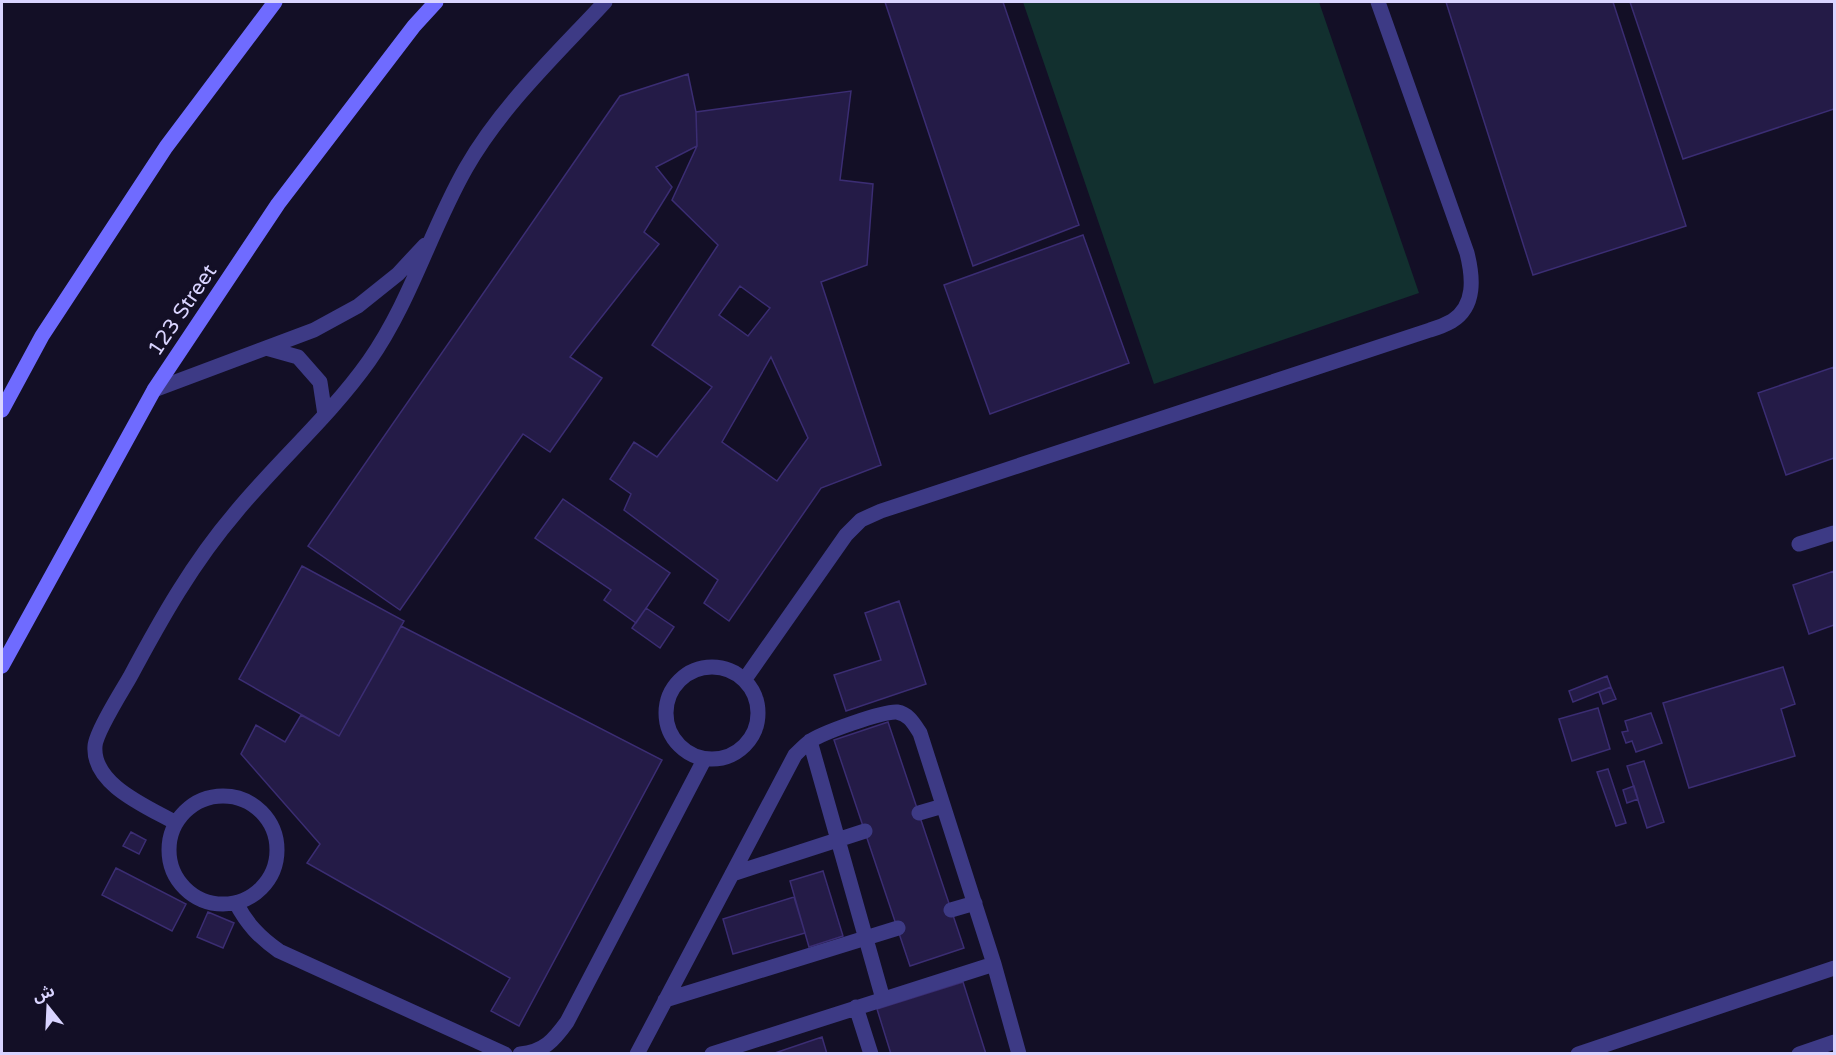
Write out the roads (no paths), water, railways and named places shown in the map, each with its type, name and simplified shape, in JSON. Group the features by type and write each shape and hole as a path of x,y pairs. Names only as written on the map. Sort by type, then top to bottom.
{"main road":[{"path":"2,410 42,336 166,147 275,2"},
{"name":"123 Street","path":"2,666 154,390 278,204 414,26 436,2"}],"street":[{"path":"176,823 115,788 99,769 95,745 105,723 164,615 197,562 236,511 325,415 369,361 405,301 432,237 465,170 483,140 504,113 605,2"},
{"path":"745,679 846,535 861,520 881,511 1418,334 1452,321 1466,307 1472,292 1472,273 1467,253 1378,2"},
{"path":"154,390 314,330 358,306 398,274 432,237"},
{"path":"266,348 298,357 320,382 325,415"},
{"path":"1799,544 1834,533"},
{"path":"704,666 726,668 745,679 758,699 758,723 748,744 728,758 704,760 684,752 669,735 664,714 669,692 684,675 704,666"},
{"path":"637,1053 795,754 810,741 882,714 898,712 912,720 920,733 994,964 1019,1053"},
{"path":"810,741 883,999"},
{"path":"520,1053 531,1053 553,1041 567,1022 704,760"},
{"path":"231,796 251,803 267,817 276,836 277,858 270,878 255,894 236,903 215,904 195,896 180,883 171,864 169,843 176,823 190,807 209,798 231,796"},
{"path":"919,813 943,806"},
{"path":"732,874 865,831"},
{"path":"236,903 246,922 261,939 279,951 505,1053"},
{"path":"951,910 975,903"},
{"path":"666,1000 898,928"},
{"path":"717,1053 994,964"},
{"path":"1578,1053 1834,968"},
{"path":"856,1007 872,1053"},
{"path":"1799,1053 1834,1042"}]}
